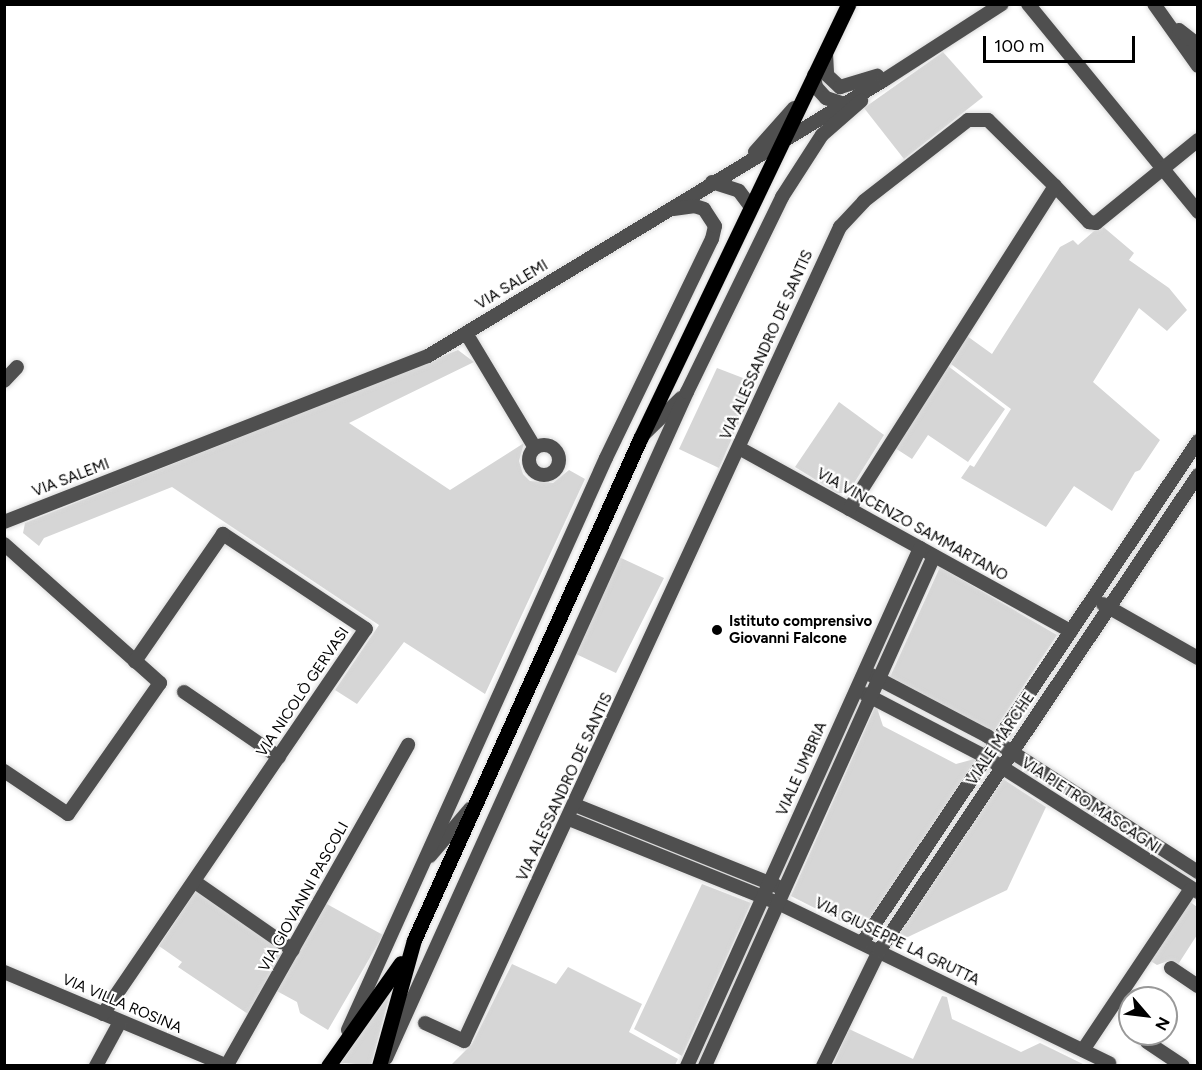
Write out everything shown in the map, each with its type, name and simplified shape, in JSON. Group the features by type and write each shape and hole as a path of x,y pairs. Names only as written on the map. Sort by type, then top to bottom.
{"main road":[{"path":"328,1065 384,991 414,940 640,439 848,4"},
{"path":"381,1065 414,940"}],"street":[{"path":"1028,4 1197,212"},
{"path":"1154,4 1168,21 1197,66"},
{"name":"VIA SALEMI","path":"4,522 393,372 466,333 712,182 783,142 884,80 996,6"},
{"path":"1168,21 1197,45"},
{"path":"826,50 827,75 840,87 857,84 907,64"},
{"path":"381,1065 687,392 801,163 822,135 884,80"},
{"path":"737,168 779,128 810,82 826,98 844,104"},
{"name":"VIA ALESSANDRO DE SANTIS","path":"425,1023 465,1041 840,227 864,201 968,120 978,118 998,126 1055,186"},
{"path":"849,509 1055,186 1089,222 1096,223 1197,140"},
{"path":"712,182 739,191 751,207"},
{"path":"339,1052 419,869 606,458 712,239 716,226 705,209 695,206 668,209"},
{"path":"466,333 535,448"},
{"path":"4,381 17,367"},
{"path":"640,439 687,392"},
{"name":"VIALE MARCHE","path":"871,947 878,920 1197,441"},
{"name":"VIA VINCENZO SAMMARTANO","path":"739,448 1071,631"},
{"name":"VIALE MARCHE","path":"871,947 1002,767 1197,475"},
{"path":"1143,522 1159,532"},
{"name":"VIA NICOLÒ GERVASI","path":"103,1014 366,628 223,534 135,661"},
{"path":"1134,535 1150,546"},
{"path":"4,544 160,683 68,814 4,771"},
{"name":"VIALE UMBRIA","path":"687,1065 920,548"},
{"path":"705,1065 934,556"},
{"path":"1093,597 1108,608 1197,658"},
{"name":"VIA PIETRO MASCAGNI","path":"864,672 996,742 1197,872"},
{"name":"VIA PIETRO MASCAGNI","path":"856,689 986,757 1194,891"},
{"path":"184,692 279,757"},
{"name":"VIA GIOVANNI PASCOLI","path":"228,1065 408,745"},
{"path":"419,869 477,801"},
{"path":"575,805 784,889"},
{"name":"VIA GIUSEPPE LA GRUTTA","path":"569,819 778,903 1090,1057 1109,1063"},
{"path":"668,859 674,844"},
{"path":"195,882 293,950"},
{"path":"1090,1057 1194,891"},
{"path":"823,1065 862,979 871,947"},
{"path":"1171,968 1197,986"},
{"path":"4,988 8,973"},
{"name":"VIA VILLA ROSINA","path":"8,973 120,1022 228,1065"},
{"path":"715,1004 730,1010"},
{"path":"96,1065 120,1022"},
{"path":"1153,1046 1183,1065"}],"shaded area":[{"path":"943,52 983,97 904,159 864,108"},
{"path":"1101,225 1134,253 1129,260 1169,288 1187,310 1167,331 1139,308 1093,382 1160,440 1140,470 1135,472 1112,511 1074,486 1046,527 961,478 970,465 974,467 1011,409 951,364 967,336 992,354 1060,247 1073,240 1078,245"},
{"path":"458,350 474,362 349,423 450,490 524,443 519,461 523,474 530,481 553,483 569,470 585,479 485,694 404,642 357,704 335,690 379,625 172,487 44,538 39,546 23,533 25,523"},
{"path":"948,366 1005,409 968,462 928,435 912,459 895,448"},
{"path":"717,368 756,383 719,468 679,449"},
{"path":"839,402 884,435 848,493 837,493 795,467"},
{"path":"619,557 664,578 616,673 574,653"},
{"path":"940,567 1057,635 993,732 890,677"},
{"path":"876,705 883,726 956,764 978,758 862,932 791,896"},
{"path":"1003,779 1046,807 1007,890 891,945"},
{"path":"702,884 751,903 682,1056 634,1029"},
{"path":"197,889 286,949 248,1014 178,967 182,962 159,946"},
{"path":"1189,901 1197,907 1197,935 1177,966 1168,961 1157,965 1149,960"},
{"path":"325,903 383,935 328,1030 300,1013 297,1002 275,990"},
{"path":"512,964 556,984 568,967 642,1004 629,1032 678,1059 675,1065 451,1065 472,1044"},
{"path":"391,990 371,1065 341,1063"},
{"path":"942,996 947,997 952,1019 1021,1052 1040,1043 1085,1065 833,1065 849,1029 913,1059"}],"place":[{"name":"Istituto comprensivo Giovanni Falcone","path":"717,630"}]}
